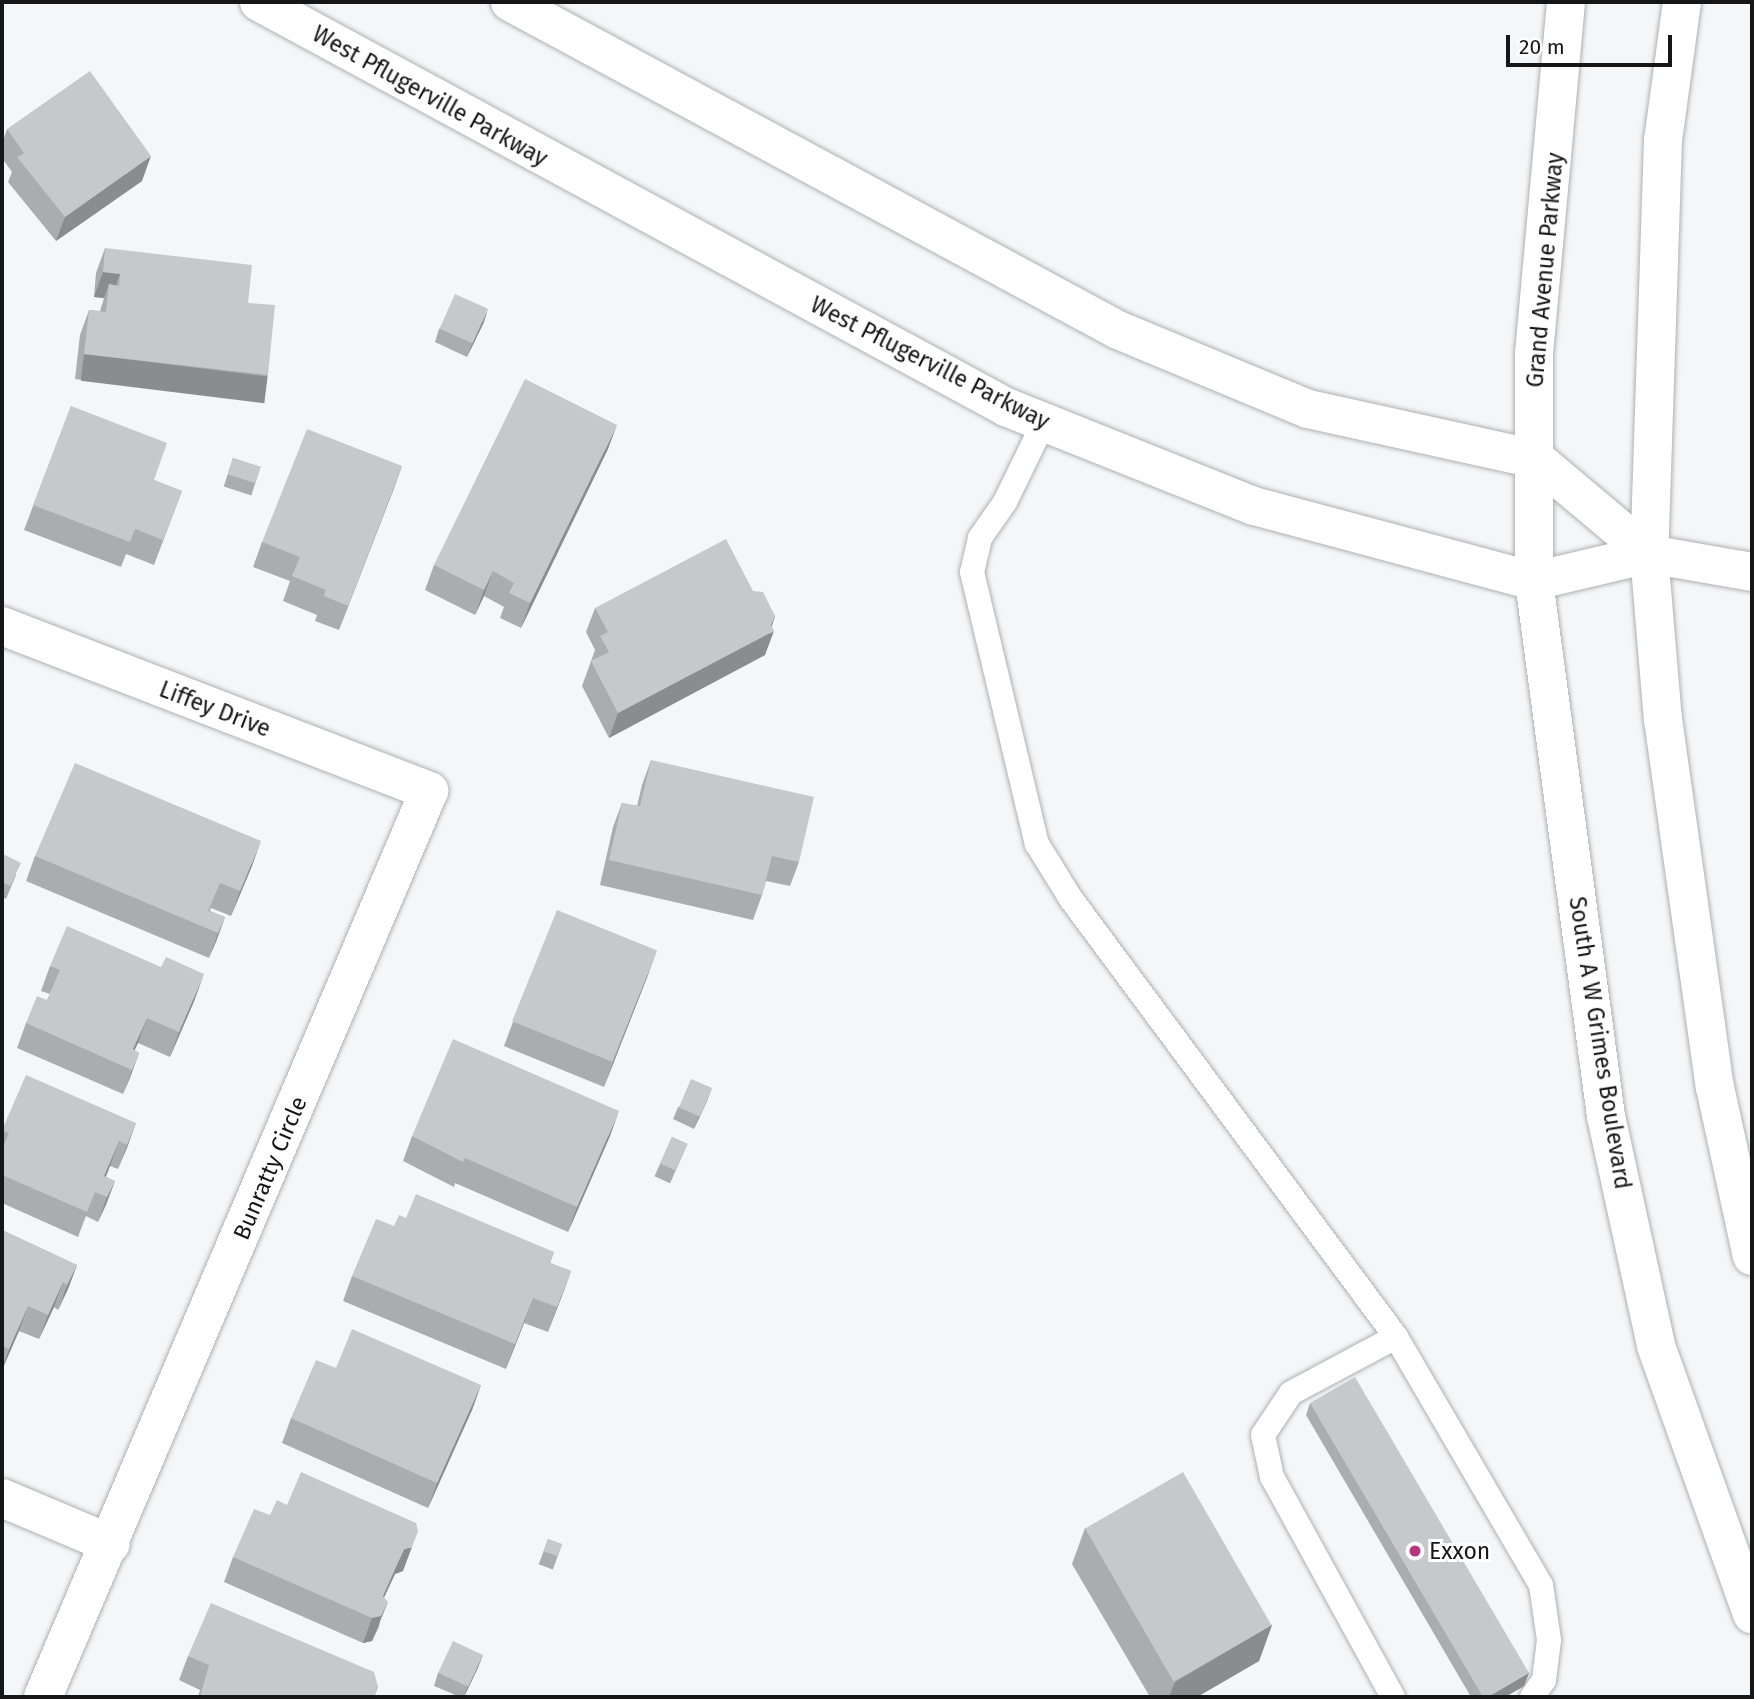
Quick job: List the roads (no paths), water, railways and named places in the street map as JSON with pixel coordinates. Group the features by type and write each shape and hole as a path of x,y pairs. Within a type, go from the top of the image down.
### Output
{"main road":[{"name":"West Pflugerville Parkway","path":"259,2 769,281 1006,407 1254,506 1534,580 1649,554 1752,572"},
{"path":"510,2 1118,330 1308,409 1536,458 1649,554"},
{"name":"Grand Avenue Parkway","path":"1534,580 1534,353 1566,2"},
{"path":"1682,2 1663,140 1649,554 1663,719 1715,1087 1752,1256"},
{"name":"South A W Grimes Boulevard","path":"1534,580 1606,1116 1656,1346 1752,1614"},
{"name":"Liffey Drive","path":"2,626 429,791"},
{"name":"Bunratty Circle","path":"43,1697 111,1544 429,791"},
{"path":"2,1498 111,1544"}],"lane":[{"path":"1044,422 1005,502 980,538 972,572 1037,844 1071,898 1396,1337 1541,1585 1549,1640 1544,1679 1532,1697"},
{"path":"1393,1697 1272,1477 1263,1435 1291,1393 1396,1337"}],"place":[{"name":"Exxon","path":"1415,1551"}]}
